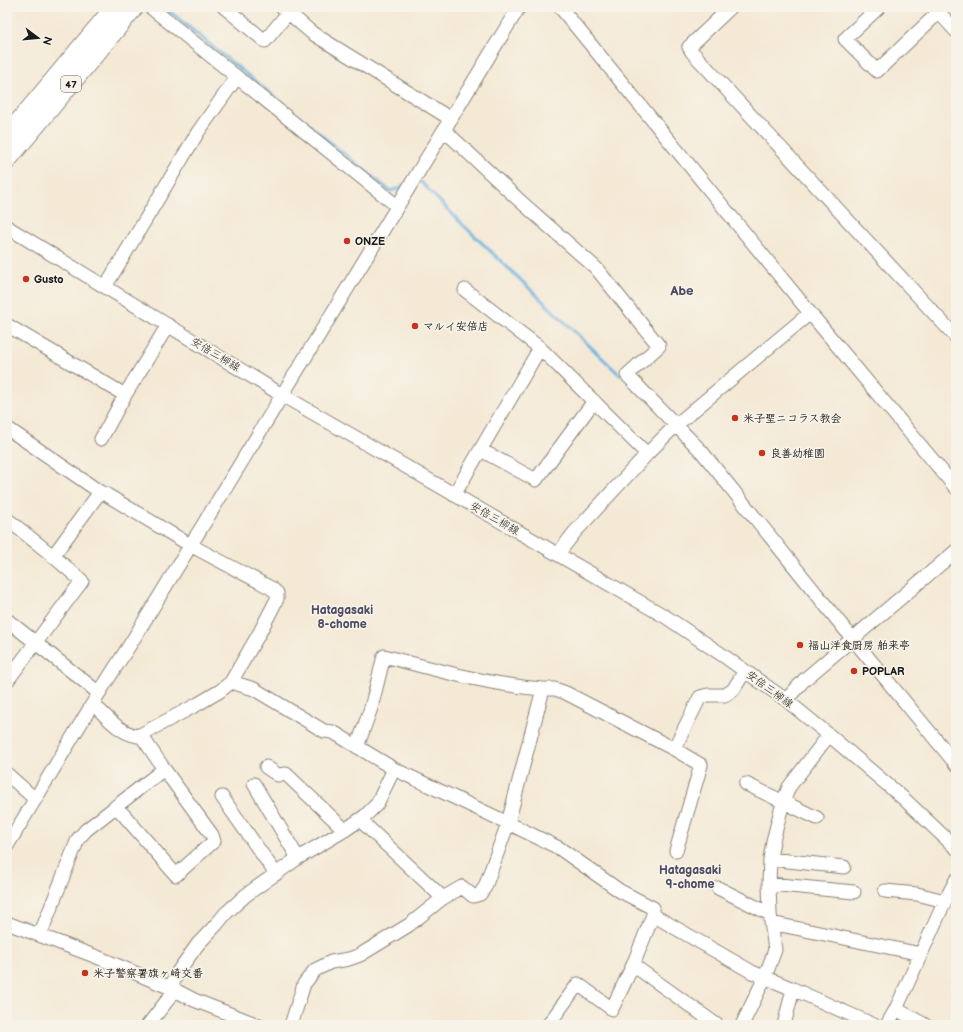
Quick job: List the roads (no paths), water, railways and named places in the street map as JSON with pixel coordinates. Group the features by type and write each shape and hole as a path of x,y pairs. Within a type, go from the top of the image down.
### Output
{"main road":[{"name":"47","path":"7,135 114,7"},
{"name":"47","path":"7,161 135,7"}],"street":[{"path":"150,7 397,206"},
{"path":"224,7 265,41 285,10 312,33 448,124 519,200 596,268 659,346 627,375 702,452 956,764"},
{"path":"7,846 519,7"},
{"path":"560,7 810,314 956,488"},
{"path":"731,7 688,47 956,337"},
{"path":"879,7 845,39 877,71 937,10 956,31"},
{"path":"105,287 198,132 236,77"},
{"name":"安倍三柳線","path":"7,227 282,395 666,617 786,700 903,798 956,848"},
{"path":"465,290 540,348 647,454"},
{"path":"558,554 574,533 676,425 810,314"},
{"path":"7,325 125,395"},
{"path":"101,439 125,395 168,325"},
{"path":"454,495 540,348"},
{"path":"481,450 536,480 594,401"},
{"path":"7,428 100,492 107,494 190,545 271,588 276,593 277,599 231,682 220,691 138,736 130,735 121,730 96,699 35,643 7,620"},
{"path":"53,556 100,492"},
{"path":"7,519 82,581 7,681"},
{"path":"786,700 804,680 956,551"},
{"path":"357,747 371,708 384,656 466,677 519,687 555,689 566,693 674,749 701,765 676,851"},
{"path":"674,749 700,697 708,695 725,695 733,690 745,671"},
{"path":"231,682 254,689 324,731 333,732 394,769 559,848 620,890 653,908 653,915 633,965 612,1009 578,984 548,1025"},
{"path":"291,1025 304,984 315,970 331,962 349,959 360,955 409,926 443,898 462,887 473,896 480,894 485,887 508,823 543,689"},
{"path":"116,806 176,875 214,841 212,835 141,735"},
{"path":"742,1025 765,977 775,950 770,918 770,859 772,841 783,802 789,787 829,735"},
{"path":"266,767 278,775 286,774 345,830"},
{"path":"40,936 78,839 86,830 164,769"},
{"path":"148,1025 170,997 171,988 176,973 198,944 226,913 246,895 298,858 360,820 377,804 394,769"},
{"path":"7,774 35,799"},
{"path":"254,784 298,858"},
{"path":"746,784 817,818"},
{"path":"222,797 276,874"},
{"path":"360,820 443,898"},
{"path":"770,859 844,867"},
{"path":"887,1025 896,1009 956,880"},
{"path":"769,884 854,892"},
{"path":"718,888 770,918 921,954"},
{"path":"885,891 917,894 945,901"},
{"path":"653,915 752,972 874,1025"},
{"path":"7,923 97,957 171,988 194,1000 258,1025"},
{"path":"633,965 717,1025"},
{"path":"784,1025 793,989"},
{"path":"896,1009 925,1025"}],"waterway":[{"path":"164,7 390,191 401,188 403,185"},
{"path":"421,182 459,221 620,375"}],"place":[{"name":"ONZE","path":"347,241"},
{"name":"Gusto","path":"26,279"},
{"name":"マルイ安倍店","path":"415,326"},
{"name":"米子聖ニコラス教会","path":"735,418"},
{"name":"良善幼稚園","path":"762,453"},
{"name":"福山洋食厨房 舶来亭","path":"800,645"},
{"name":"POPLAR","path":"854,671"},
{"name":"米子警察署旗ヶ崎交番","path":"85,973"}],"district":[{"name":"Abe","path":"682,290"},
{"name":"Hatagasaki 8-chome","path":"342,617"},
{"name":"Hatagasaki 9-chome","path":"690,877"}]}
